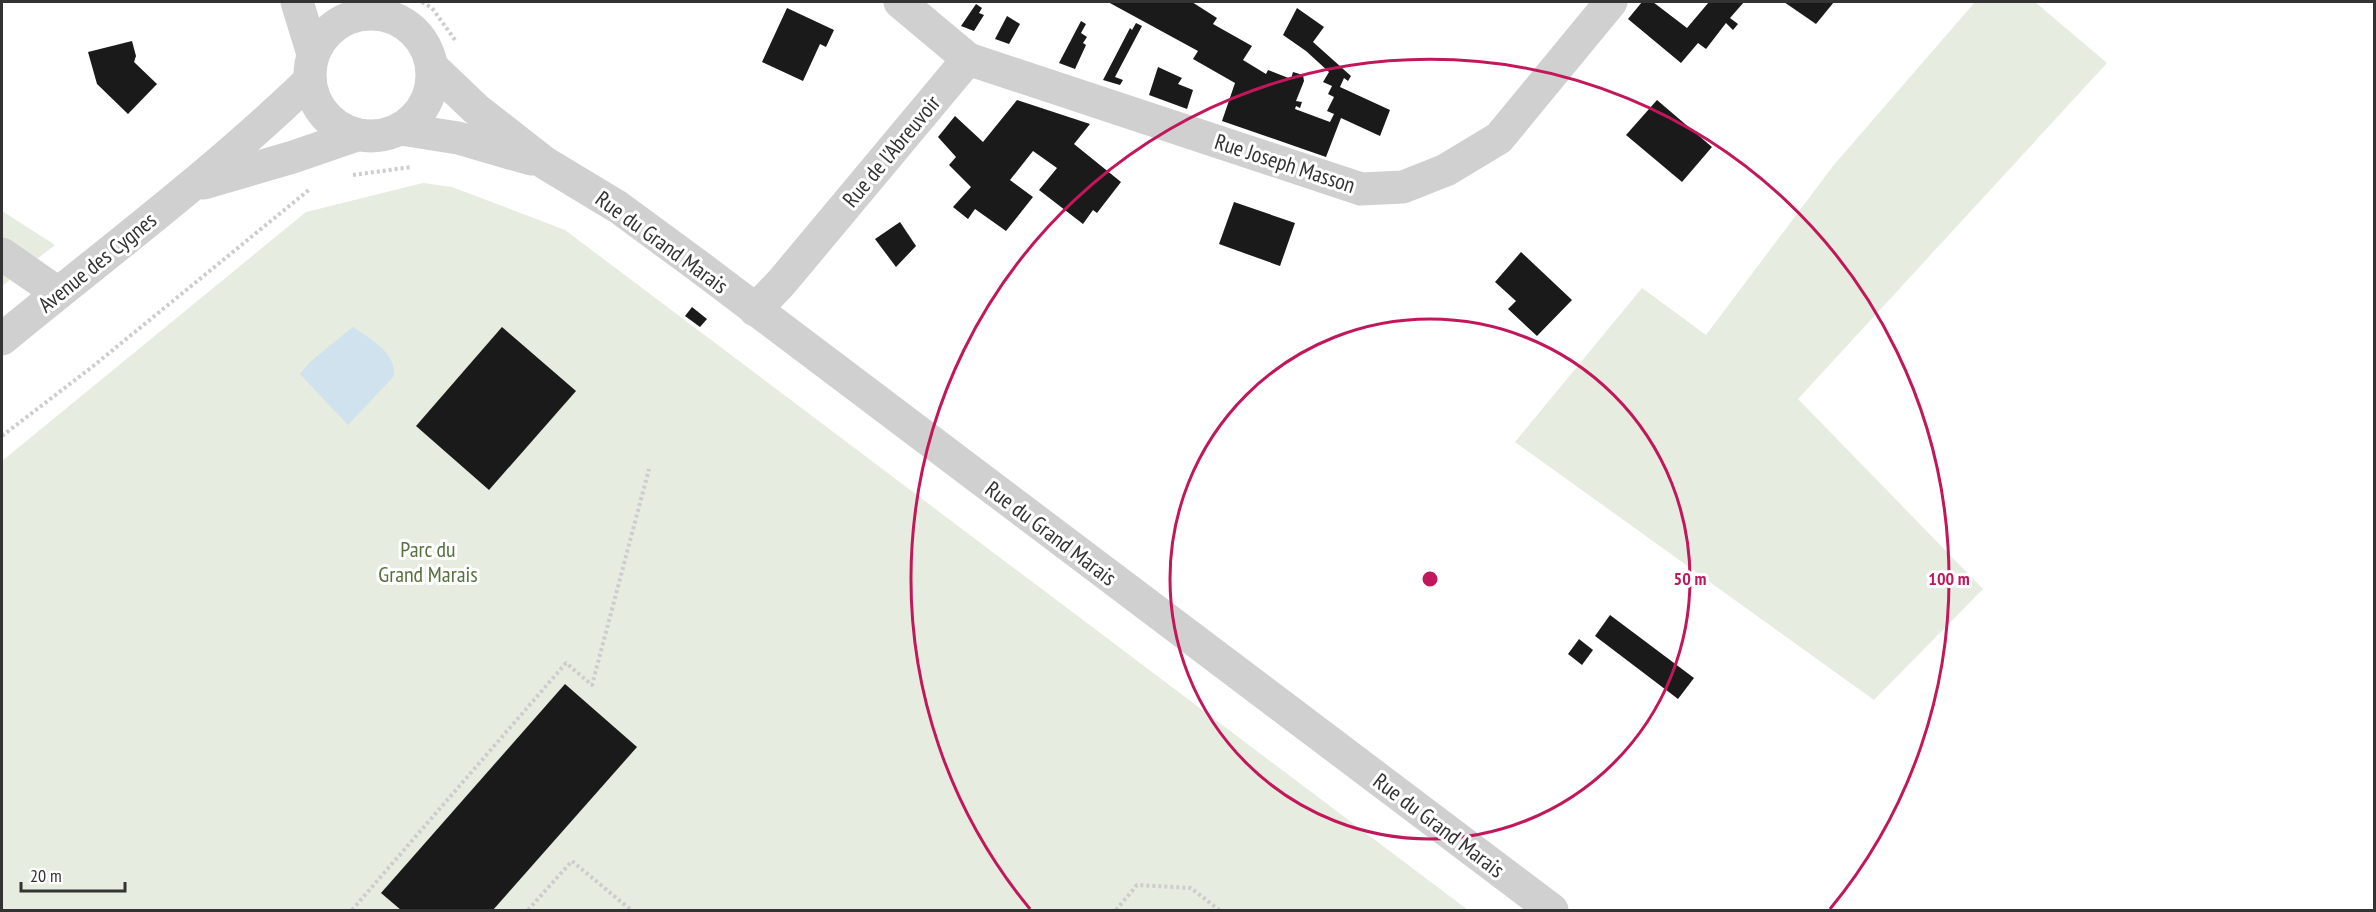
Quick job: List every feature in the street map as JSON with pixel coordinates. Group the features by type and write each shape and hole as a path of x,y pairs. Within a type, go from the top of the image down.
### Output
{"street":[{"path":"297,2 312,67 313,95 320,110 342,130 357,135 387,135 401,129 413,121 430,96 433,81 428,50 419,36 406,24 364,8 359,15 331,28 321,40 312,67"},
{"path":"900,2 968,59"},
{"name":"Rue Joseph Masson","path":"968,59 1361,189 1403,188 1446,170 1500,138 1611,2"},
{"name":"Rue de l'Abreuvoir","path":"755,310 781,283 968,59"},
{"name":"Avenue des Cygnes","path":"2,339 193,186 269,120 312,67"},
{"name":"Rue du Grand Marais","path":"432,67 476,109 545,163 618,207 1552,910"},
{"name":"Rue du Grand Marais","path":"401,129 458,138 545,163"},
{"name":"Avenue des Cygnes","path":"193,186 293,157 357,135"},
{"path":"2,254 58,293"}],"path":[{"path":"347,176 414,167"},
{"path":"2,436 92,367 316,186"},
{"path":"351,910 566,663 592,685 649,469"},
{"path":"528,910 572,861 631,910"},
{"path":"1116,910 1137,885 1191,888 1219,910"}],"green space":[{"path":"1975,2 2035,2 2107,63 1798,399 1983,589 1874,700 1515,442 1642,288 1706,335 1833,166"},
{"name":"Parc du Grand Marais","path":"423,183 452,187 565,230 1468,910 2,910 2,461 306,212"},
{"path":"2,211 55,245 2,286"}],"water":[{"path":"353,327 381,347 391,360 394,376 348,425 300,374 311,361"}],"building":[{"path":"1108,2 1192,2 1217,18 1213,24 1252,46 1243,60 1266,74 1268,70 1291,79 1293,72 1303,75 1304,81 1296,101 1302,102 1300,108 1296,106 1295,109 1330,122 1334,114 1327,111 1334,97 1328,94 1332,86 1323,82 1329,72 1306,51 1283,35 1297,8 1324,27 1313,42 1351,76 1348,81 1344,78 1340,87 1390,110 1380,136 1341,118 1326,157 1222,121 1235,83 1193,59 1198,51"},
{"path":"1642,2 1653,2 1687,28 1709,2 1744,2 1730,18 1738,24 1733,30 1726,23 1706,49 1698,43 1681,63 1628,19"},
{"path":"1784,2 1834,2 1816,24"},
{"path":"976,4 982,8 979,13 984,15 974,31 961,26"},
{"path":"787,8 834,30 826,47 820,44 803,81 762,62"},
{"path":"1007,16 1020,24 1009,44 995,39"},
{"path":"1081,21 1086,24 1081,33 1087,37 1083,43 1086,45 1075,69 1059,63"},
{"path":"1136,23 1142,26 1115,77 1123,80 1120,85 1103,80 1130,28 1132,30"},
{"path":"132,41 136,56 134,62 157,84 128,114 97,84 88,52"},
{"path":"1158,67 1182,78 1178,84 1193,90 1187,109 1149,95"},
{"path":"1017,100 1090,124 1074,144 1121,182 1097,213 1093,210 1083,224 1039,190 1057,168 1033,151 1010,180 1033,197 1006,231 975,209 968,219 953,207 971,187 949,165 956,157 938,137 955,116 983,142"},
{"path":"1657,100 1712,147 1682,182 1626,135"},
{"path":"1234,202 1295,223 1280,266 1219,244"},
{"path":"900,222 916,246 896,267 875,239"},
{"path":"1521,252 1572,300 1537,336 1508,309 1516,301 1495,282"},
{"path":"692,307 707,319 700,327 685,316"},
{"path":"502,327 576,391 489,490 416,426"},
{"path":"1610,615 1694,678 1678,699 1595,636"},
{"path":"1579,639 1593,650 1582,665 1568,654"},
{"path":"565,684 637,747 493,910 401,910 381,893"}]}
